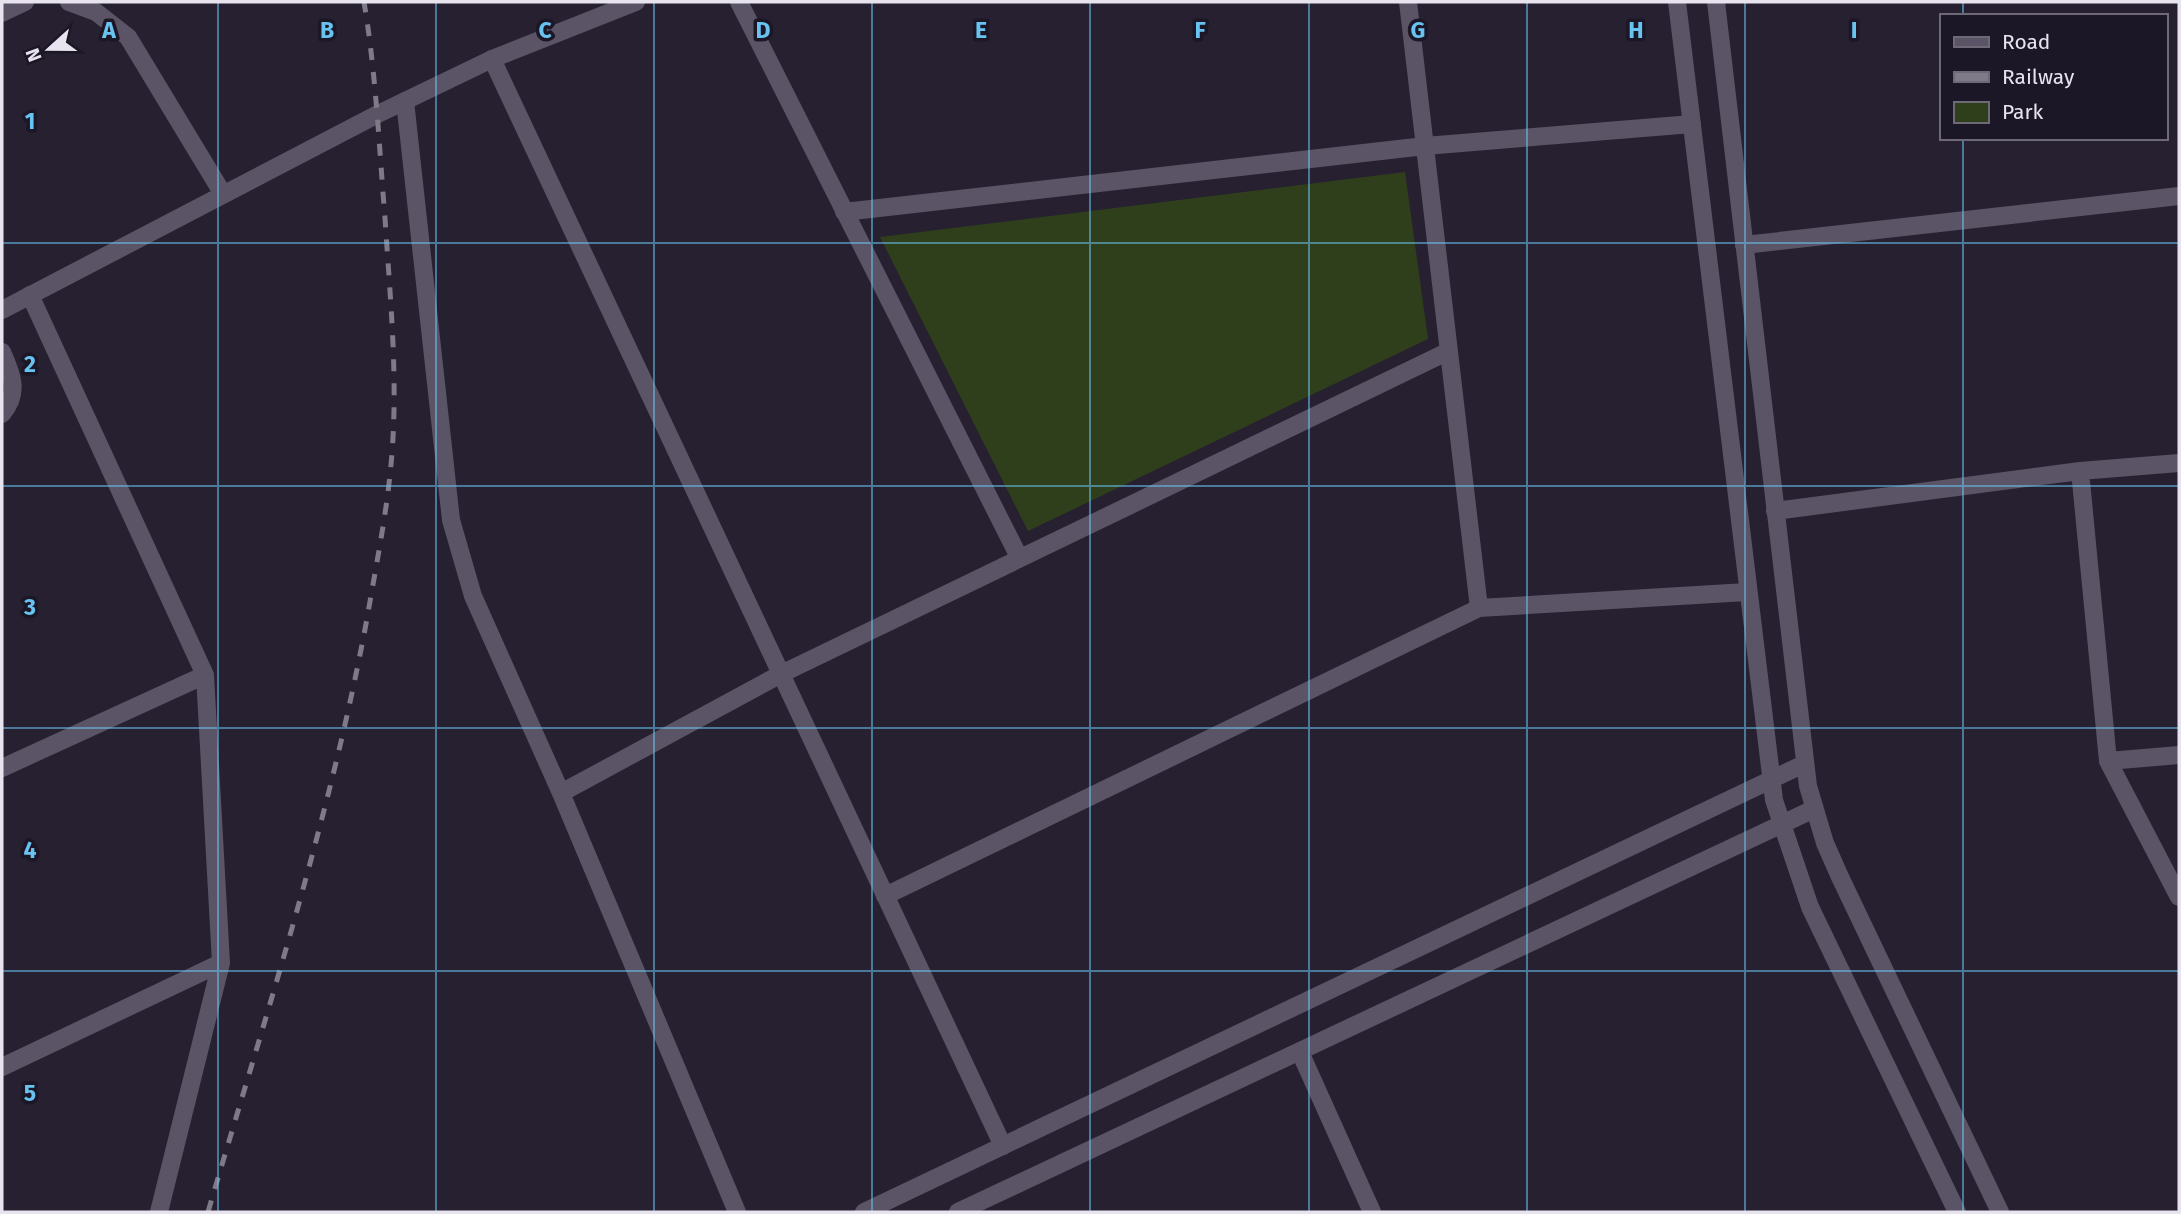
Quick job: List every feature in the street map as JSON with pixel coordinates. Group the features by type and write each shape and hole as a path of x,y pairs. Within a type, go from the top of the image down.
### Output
{"street":[{"path":"2,13 25,2"},
{"path":"69,2 96,12 128,37 223,194"},
{"path":"2,310 405,101 492,59 636,2"},
{"path":"739,2 1019,557"},
{"path":"1408,2 1479,608"},
{"path":"1677,2 1769,779 1780,822 1810,907 1957,1212"},
{"path":"1716,2 1804,764 1814,809 1840,877 2000,1212"},
{"path":"492,59 1003,1146"},
{"path":"405,101 451,520 457,546 473,596 561,793 737,1212"},
{"path":"844,212 1425,146 1692,124"},
{"path":"1744,245 2179,196"},
{"path":"30,295 205,675 221,962 159,1212"},
{"path":"561,793 781,674 1449,351"},
{"path":"2,352 13,377 13,389 2,414"},
{"path":"1775,511 2080,471 2179,463"},
{"path":"2080,471 2108,761 2179,897"},
{"path":"885,896 1479,608 1747,592"},
{"path":"2,768 205,675"},
{"path":"2108,761 2179,755"},
{"path":"864,1212 1804,764"},
{"path":"958,1212 1780,822 1814,809"},
{"path":"2,1067 221,962"},
{"path":"1300,1052 1372,1212"}],"green space":[{"path":"1405,172 1428,339 1028,531 880,237"}],"railway":[{"path":"208,1212 296,914 336,764 368,613 388,493 394,424 393,336 377,110 364,2"}]}
